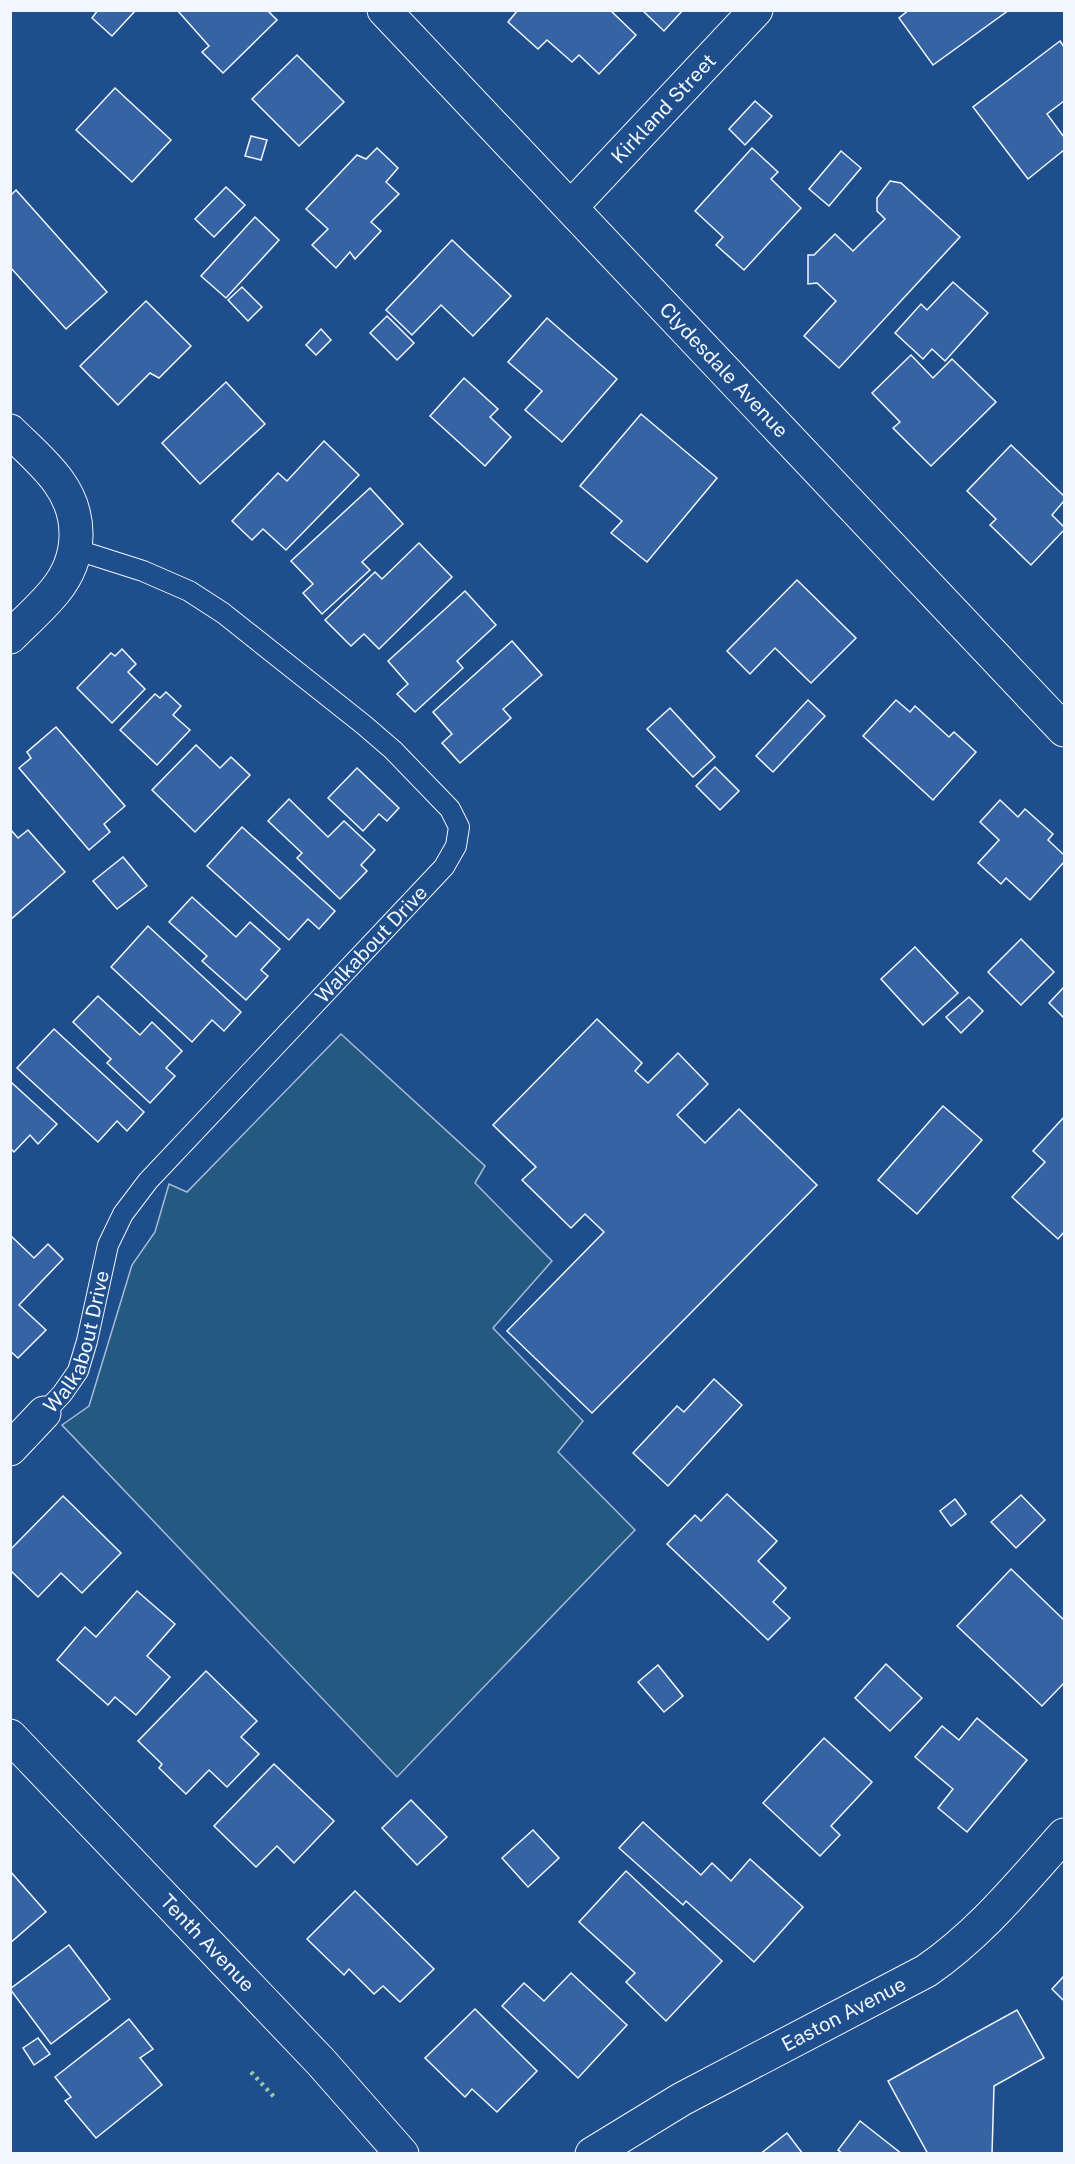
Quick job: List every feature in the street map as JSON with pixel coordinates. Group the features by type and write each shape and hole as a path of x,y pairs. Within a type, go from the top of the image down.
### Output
{"street":[{"name":"Clydesdale Avenue","path":"384,10 1065,730"},
{"name":"Kirkland Street","path":"571,207 756,10"},
{"path":"10,431 57,479 69,497 75,512 76,532 68,572 56,591 10,637"},
{"name":"Walkabout Drive","path":"10,1449 44,1413"},
{"name":"Tenth Avenue","path":"10,1736 321,2062 402,2154"},
{"name":"Easton Avenue","path":"592,2154 682,2099 926,1971 954,1951 987,1922 1065,1834"}],"lane":[{"name":"Walkabout Drive","path":"44,1413 62,1394 78,1371 87,1341 108,1245 123,1214 148,1181 444,867 456,846 459,827 450,809 393,750 223,613 189,591 143,571 74,549"}],"shaded area":[{"path":"341,1034 485,1166 475,1183 552,1261 493,1328 583,1421 558,1452 635,1530 397,1777 62,1425 89,1406 132,1265 155,1232 169,1184 187,1192"}],"building":[{"path":"98,10 136,10 112,36 92,18"},
{"path":"177,10 267,10 277,20 223,73 202,52 209,46"},
{"path":"518,10 610,10 636,35 599,74 579,55 572,62 547,40 538,49 508,22"},
{"path":"642,10 683,10 664,31"},
{"path":"909,10 1009,10 933,65 899,18"},
{"path":"1060,41 1064,47 1064,101 1047,114 1064,137 1064,150 1028,179 973,107"},
{"path":"297,55 344,102 299,146 252,99"},
{"path":"115,88 171,140 132,182 76,130"},
{"path":"755,101 772,116 745,145 729,129"},
{"path":"251,136 267,140 261,160 245,156"},
{"path":"377,148 398,168 386,182 399,194 371,222 381,231 355,259 350,252 336,268 312,245 328,229 306,209 357,155 366,159"},
{"path":"752,148 778,172 771,179 801,208 744,270 716,245 723,237 695,211"},
{"path":"841,151 861,168 829,206 809,189"},
{"path":"890,181 901,183 960,237 839,368 804,336 836,301 817,283 808,284 808,255 814,255 835,234 853,251 885,219 877,211 877,198"},
{"path":"226,187 245,205 214,237 195,219"},
{"path":"16,190 107,292 66,329 10,267 10,196"},
{"path":"255,217 279,240 226,298 201,276"},
{"path":"452,240 511,296 473,336 441,305 412,335 386,310"},
{"path":"953,282 988,313 945,361 932,349 923,359 895,333 921,304 927,310"},
{"path":"242,287 262,307 248,321 228,300"},
{"path":"146,301 191,346 159,378 150,373 118,405 80,366"},
{"path":"387,316 414,343 397,360 370,333"},
{"path":"547,318 617,379 562,442 525,410 542,391 508,362"},
{"path":"321,329 331,340 316,355 306,345"},
{"path":"911,355 933,378 952,359 996,402 931,466 893,428 900,422 872,393"},
{"path":"464,378 498,409 490,417 511,437 485,466 430,416"},
{"path":"226,382 265,424 200,484 162,443"},
{"path":"641,414 717,478 647,562 611,533 622,521 580,486"},
{"path":"324,441 359,475 286,550 263,529 252,540 232,521 278,473 287,481"},
{"path":"1011,445 1064,496 1064,501 1052,515 1064,527 1064,530 1031,565 990,525 996,519 967,491"},
{"path":"370,488 403,524 362,562 370,570 322,614 303,593 313,584 291,561"},
{"path":"419,543 452,577 379,649 364,634 351,646 325,620 375,572 382,579"},
{"path":"797,580 856,638 811,683 775,648 750,674 727,651"},
{"path":"465,591 496,625 457,661 463,668 415,712 397,694 408,684 388,661"},
{"path":"512,641 542,675 503,709 511,718 460,763 442,743 452,734 433,712"},
{"path":"122,649 136,664 128,672 145,689 112,723 77,688 111,653 115,656"},
{"path":"166,692 181,706 173,715 190,730 157,765 120,730 155,694 160,698"},
{"path":"808,700 825,716 773,772 756,756"},
{"path":"896,700 910,712 915,706 949,737 954,732 976,752 933,800 863,736"},
{"path":"670,708 715,757 693,777 647,729"},
{"path":"56,727 125,806 104,824 110,832 89,850 19,768 31,758 27,752"},
{"path":"196,745 220,768 231,757 250,775 195,832 152,790"},
{"path":"715,767 739,791 720,810 696,786"},
{"path":"357,768 399,808 387,821 379,814 363,831 328,798"},
{"path":"289,799 328,837 344,821 375,850 361,865 367,871 340,899 297,858 302,853 268,821"},
{"path":"1000,800 1018,817 1025,809 1053,834 1048,840 1064,855 1064,862 1030,900 1006,878 1001,884 978,863 999,840 980,822"},
{"path":"242,827 335,911 319,929 308,919 289,940 207,866"},
{"path":"10,829 18,838 28,830 65,872 10,920"},
{"path":"123,857 147,886 117,909 93,881"},
{"path":"192,897 236,937 250,922 280,949 261,970 268,976 246,1000 202,961 207,956 169,922"},
{"path":"148,926 241,1012 224,1031 212,1020 192,1042 111,967"},
{"path":"1021,939 1054,972 1021,1005 988,972"},
{"path":"915,947 958,993 923,1025 881,979"},
{"path":"1064,987 1064,1018 1049,1003"},
{"path":"98,996 140,1035 152,1022 182,1051 166,1068 175,1076 150,1103 107,1063 111,1059 73,1022"},
{"path":"969,997 983,1011 961,1033 946,1017"},
{"path":"597,1019 642,1063 635,1071 648,1083 678,1053 708,1084 677,1115 705,1143 739,1109 817,1185 592,1413 507,1331 604,1232 585,1214 571,1228 522,1180 536,1167 493,1125"},
{"path":"54,1029 144,1112 127,1131 117,1121 98,1142 17,1068"},
{"path":"12,1083 57,1124 38,1144 30,1135 14,1152 10,1148 10,1085"},
{"path":"943,1106 982,1140 917,1214 878,1180"},
{"path":"1064,1117 1064,1232 1058,1239 1012,1197 1045,1162 1033,1151"},
{"path":"10,1235 34,1258 48,1244 63,1259 19,1305 46,1330 18,1358 10,1351"},
{"path":"714,1379 742,1405 668,1486 633,1453 677,1406 684,1412"},
{"path":"727,1494 777,1541 758,1561 786,1588 773,1602 790,1618 768,1640 667,1544 695,1515 701,1521"},
{"path":"1021,1495 1045,1520 1016,1548 991,1522"},
{"path":"63,1496 121,1553 82,1593 61,1573 38,1597 10,1570 10,1550"},
{"path":"955,1499 966,1514 951,1526 940,1511"},
{"path":"1011,1569 1064,1620 1064,1683 1042,1706 957,1626"},
{"path":"137,1591 175,1624 147,1656 170,1677 136,1715 115,1697 108,1705 57,1660 85,1627 96,1637"},
{"path":"886,1664 922,1698 890,1731 855,1698"},
{"path":"658,1665 683,1696 664,1712 638,1682"},
{"path":"206,1671 257,1721 241,1737 259,1754 227,1787 209,1770 186,1794 159,1768 162,1764 138,1741"},
{"path":"977,1718 1027,1760 967,1832 938,1808 953,1789 915,1757 942,1726 959,1740"},
{"path":"824,1738 872,1782 831,1826 840,1835 820,1856 763,1803"},
{"path":"274,1764 334,1821 294,1863 277,1846 256,1867 214,1826"},
{"path":"411,1800 447,1837 417,1865 382,1828"},
{"path":"643,1822 701,1875 712,1863 731,1881 750,1859 803,1907 754,1962 686,1901 683,1905 619,1848"},
{"path":"533,1830 559,1858 528,1887 502,1858"},
{"path":"10,1871 46,1912 10,1943"},
{"path":"626,1871 722,1961 666,2021 626,1982 635,1973 579,1922"},
{"path":"355,1891 434,1969 400,2002 383,1986 374,1994 349,1969 344,1975 307,1939"},
{"path":"69,1945 110,1999 51,2044 10,1989"},
{"path":"571,1973 627,2025 578,2078 502,2006 524,1983 544,2001"},
{"path":"1064,1976 1064,2001 1052,1989"},
{"path":"475,2009 537,2071 497,2112 472,2089 465,2097 425,2058"},
{"path":"1017,2010 1044,2058 994,2086 992,2154 928,2154 888,2081"},
{"path":"129,2019 153,2049 140,2058 162,2085 96,2138 65,2101 71,2097 55,2077"},
{"path":"38,2038 50,2054 34,2065 23,2048"},
{"path":"860,2121 902,2154 843,2154 838,2150"},
{"path":"787,2133 803,2154 760,2154"}],"hedge":[{"path":"251,2072 276,2099"}]}
